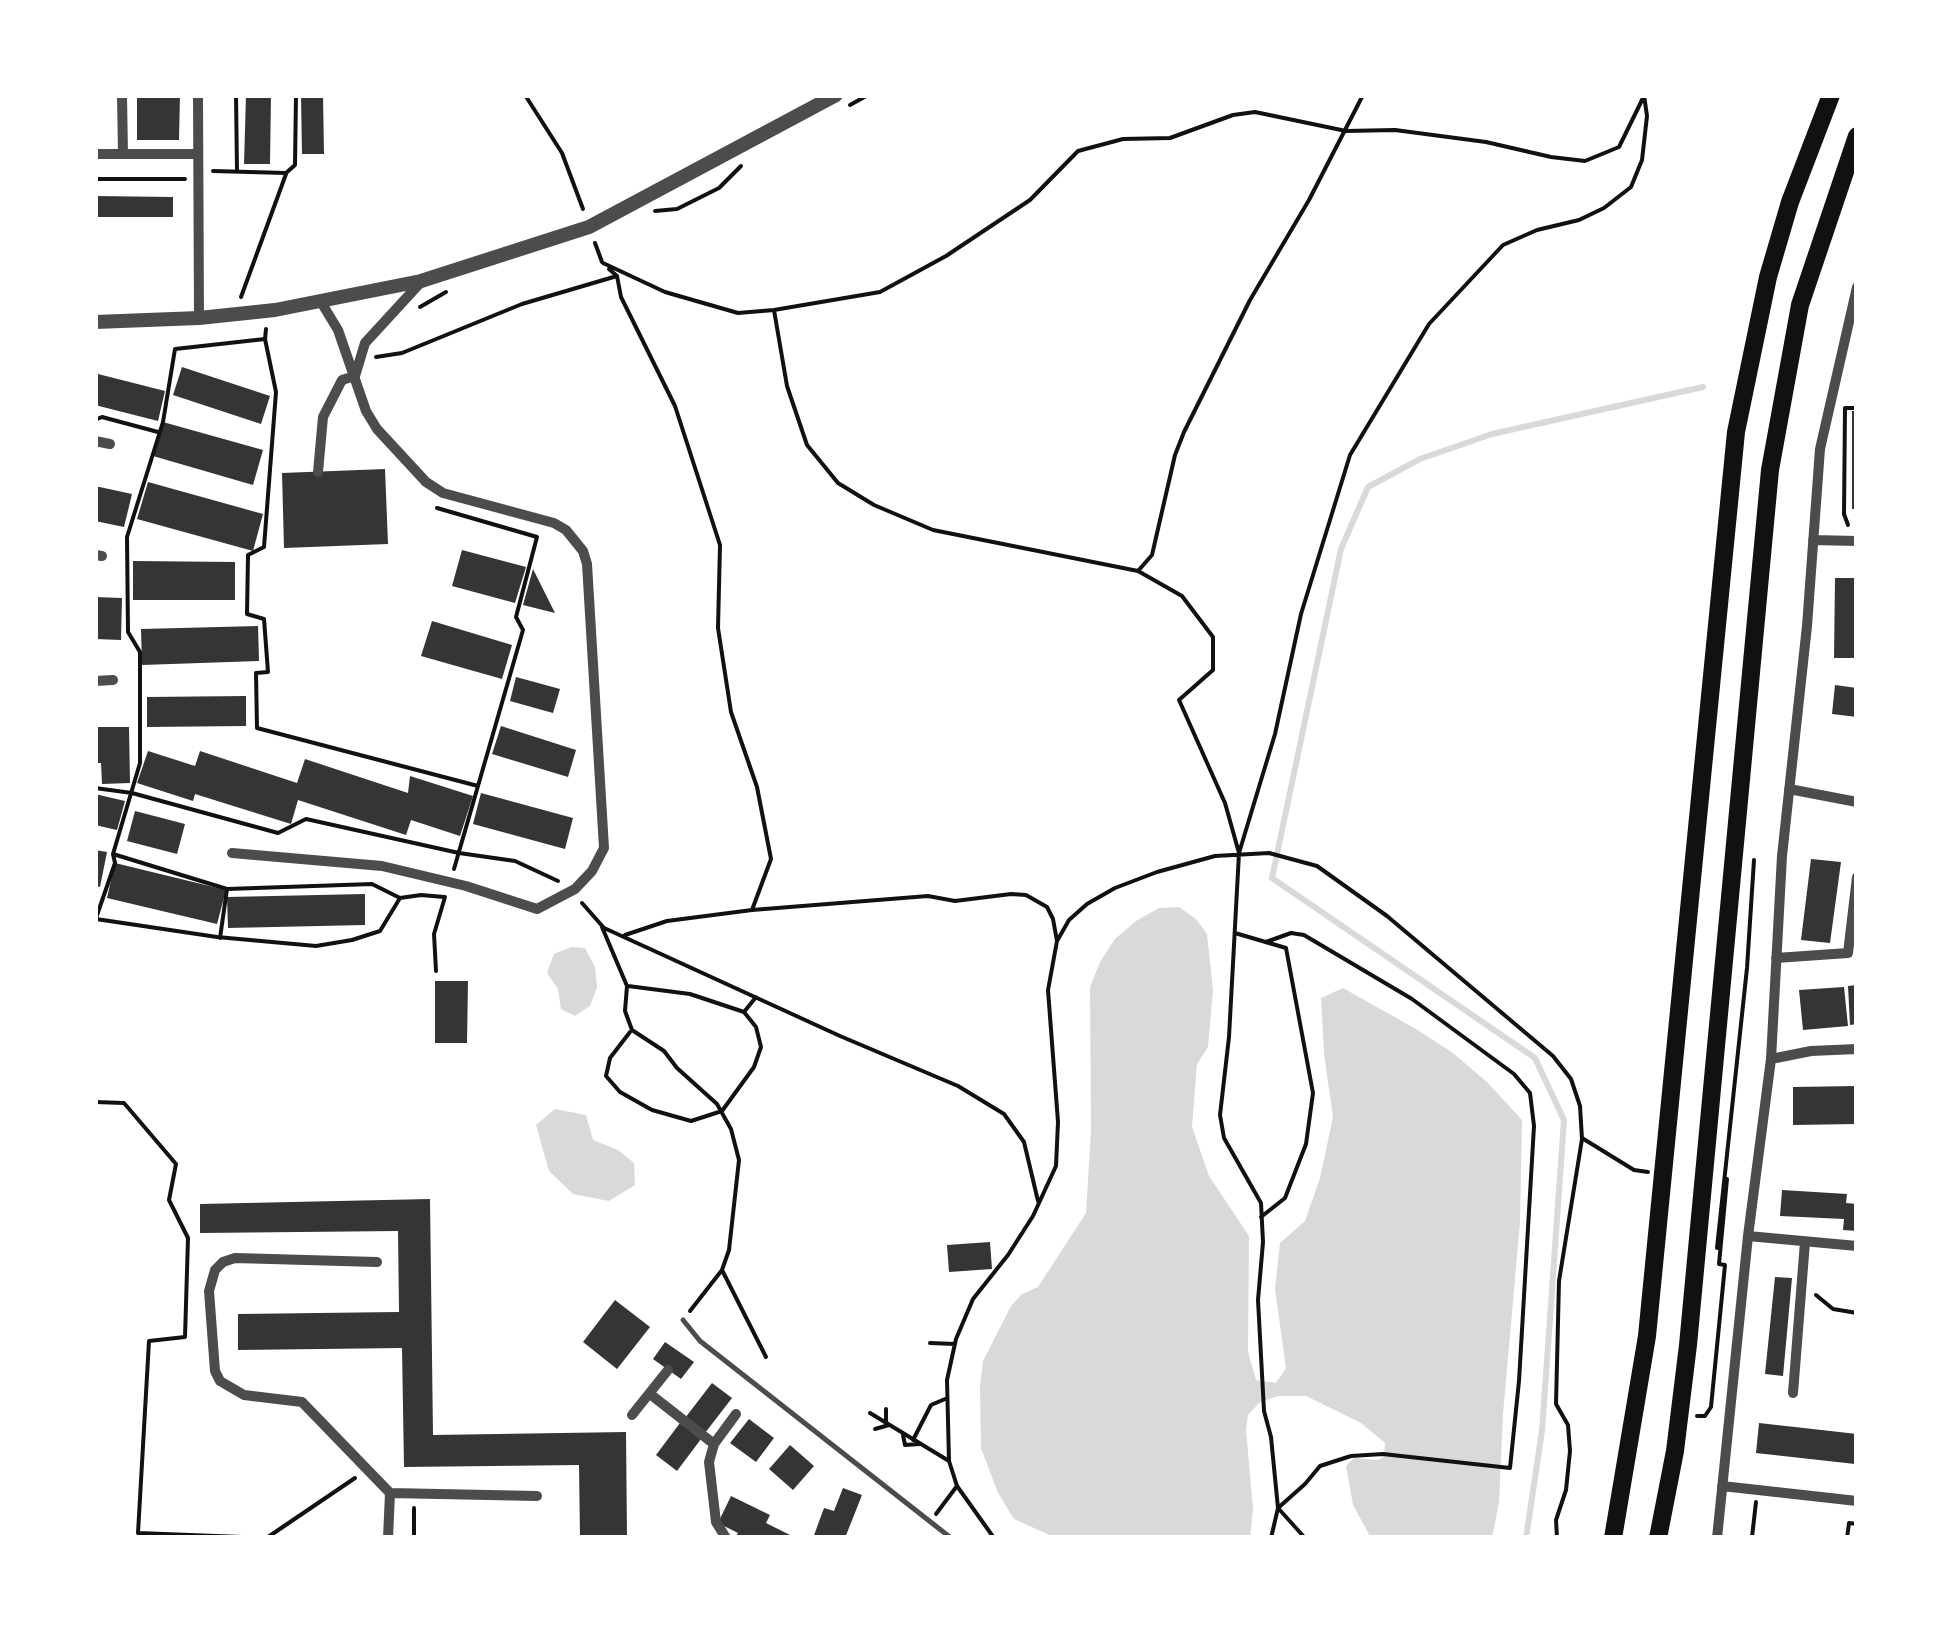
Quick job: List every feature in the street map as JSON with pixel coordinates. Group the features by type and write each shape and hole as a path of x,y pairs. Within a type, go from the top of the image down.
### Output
{"main road":[{"path":"1613,1538 1646,1336 1736,432 1768,277 1790,202 1831,95"},
{"path":"1658,1538 1675,1450 1688,1345 1770,470 1800,305 1857,136"}],"street":[{"path":"198,95 199,318"},
{"path":"95,322 199,318 321,302 422,281 589,228 836,95"},
{"path":"122,96 122,154"},
{"path":"95,154 196,154"},
{"path":"355,376 365,344 422,281"},
{"path":"1718,1538 1748,1236 1771,1059 1789,789 1807,626 1820,449 1857,287"},
{"path":"232,854 382,866 537,909 574,889 592,871 604,848 583,552 566,530 554,524 443,493 426,482 376,429 338,330 321,302"},
{"path":"318,472 323,417 342,380 355,376"},
{"path":"95,441 110,444"},
{"path":"1813,540 1857,541"},
{"path":"95,681 114,680"},
{"path":"1789,789 1857,802"},
{"path":"1776,958 1852,954 1857,877"},
{"path":"1771,1059 1811,1051 1857,1049"},
{"path":"1748,1236 1857,1246"},
{"path":"1792,1393 1806,1242"},
{"path":"377,1262 235,1258 223,1262 215,1270 209,1290 215,1371 220,1381 244,1396 302,1402 390,1493 537,1496"},
{"path":"632,1415 668,1370"},
{"path":"650,1394 714,1444"},
{"path":"726,1538 716,1522 709,1462 714,1444 736,1414"},
{"path":"1722,1486 1857,1501"},
{"path":"388,1538 390,1493"}],"lane":[{"path":"683,1320 700,1341 951,1538"}],"path":[{"path":"236,95 236,170"},
{"path":"256,301 239,301 286,172 295,165 296,95"},
{"path":"526,95 562,152 583,209"},
{"path":"1138,571 1152,555 1184,432 1250,300 1363,95"},
{"path":"602,263 665,292 738,313 774,310 880,292 946,256 1030,200 1078,151 1123,139 1170,138 1233,115 1255,112 1346,132 1394,130 1585,160 1619,147 1644,95"},
{"path":"1271,1538 1278,1508 1264,1411 1258,1300 1260,1203 1224,1138 1220,1115 1229,1037 1239,854 1276,734 1301,614 1350,456 1429,324 1503,245 1537,230 1579,220 1604,208 1631,186 1642,160 1647,116 1644,95"},
{"path":"204,168 286,172"},
{"path":"95,179 185,179"},
{"path":"595,242 602,263 617,276 621,297 675,406 720,545 718,628 731,712 757,787 771,859 752,910"},
{"path":"368,360 402,353 522,304 617,276"},
{"path":"774,310 787,386 807,446 838,483 874,505 933,530 1138,571 1182,596 1213,637 1213,670 1179,700 1225,803 1239,854"},
{"path":"266,325 265,339 276,392 264,547 248,555 248,614 264,618 268,672 256,673 257,728 478,786"},
{"path":"265,339 175,350 160,432 127,538 128,632 140,652 140,763 113,854 115,864 95,920 220,938 316,946 380,931 400,898"},
{"path":"1857,408 1845,408 1844,514 1848,525 1857,530"},
{"path":"95,420 102,417 160,432"},
{"path":"436,971 434,934 523,630 516,617 536,537"},
{"path":"95,788 132,793 278,832 306,819 459,853 515,860 574,889"},
{"path":"1714,1278 1747,968 1754,844"},
{"path":"113,854 227,889 372,884 400,898 445,897"},
{"path":"1057,941 1069,920 1115,888 1182,864 1239,854 1288,856 1317,866 1371,905 1553,1056 1571,1080 1580,1106 1582,1138 1559,1281 1556,1404 1568,1425 1570,1451 1566,1490 1556,1520 1557,1538"},
{"path":"220,938 227,889"},
{"path":"622,936 668,921 752,910 928,896 956,901 1026,895 1047,908 1054,920 1057,941 1048,990 1058,1122 1056,1166 1033,1216 973,1299 955,1344 946,1398 949,1461 957,1486 994,1538"},
{"path":"582,904 604,928 626,986 625,1010 632,1030 664,1051 722,1111 739,1160 729,1250 722,1270 683,1320"},
{"path":"604,928 958,1086 1004,1114 1024,1142 1038,1201"},
{"path":"1234,932 1286,948 1314,1092 1306,1144 1285,1198 1261,1217"},
{"path":"1266,942 1291,933 1304,934 1412,999 1514,1074 1530,1094 1534,1126 1510,1468 1382,1454 1352,1456 1320,1466 1278,1508"},
{"path":"626,986 690,994 744,1012 756,1027 761,1047 754,1067 722,1111 691,1120 652,1110 620,1092 606,1076 610,1058 632,1030"},
{"path":"744,1012 756,997"},
{"path":"95,1102 124,1102 176,1164 169,1200 188,1238 185,1337 150,1341 138,1534 268,1538 368,1470"},
{"path":"1582,1138 1634,1170"},
{"path":"722,1270 766,1357"},
{"path":"1813,1288 1817,1297 1833,1309 1857,1313"},
{"path":"930,1343 955,1344"},
{"path":"1694,1431 1696,1416 1705,1416 1711,1408 1716,1367"},
{"path":"913,1440 931,1406 946,1398"},
{"path":"886,1409 888,1423"},
{"path":"870,1413 949,1461"},
{"path":"875,1429 888,1423"},
{"path":"902,1431 906,1445 923,1448"},
{"path":"937,1527 934,1517 957,1486"},
{"path":"414,1494 414,1538"},
{"path":"1750,1502 1756,1502 1754,1538"},
{"path":"1278,1508 1305,1538"},
{"path":"1848,1538 1849,1523 1857,1524"}],"shaded area":[{"path":"1179,907 1196,919 1207,934 1213,990 1208,1047 1197,1064 1192,1127 1209,1176 1249,1236 1248,1352 1256,1380 1276,1383 1286,1368 1275,1289 1280,1243 1305,1221 1320,1178 1333,1117 1321,998 1343,988 1416,1029 1488,1083 1522,1120 1520,1222 1499,1502 1492,1538 1371,1538 1353,1505 1346,1466 1354,1458 1384,1457 1385,1443 1361,1423 1306,1396 1278,1396 1260,1402 1248,1415 1253,1509 1250,1538 1056,1538 1014,1519 998,1493 981,1448 983,1361 1011,1306 1022,1294 1038,1287 1086,1213 1091,1130 1090,987 1115,939 1159,908"},
{"path":"571,947 585,948 595,967 597,987 590,1006 575,1016 561,1009 558,989 547,973 554,954"},
{"path":"555,1109 586,1115 593,1140 618,1150 634,1163 635,1185 609,1201 573,1194 549,1171 536,1125"}],"building":[{"path":"137,95 180,95 179,140 137,140"},
{"path":"246,95 271,95 270,164 244,164"},
{"path":"301,95 323,95 324,154 302,154"},
{"path":"96,196 173,197 173,217 95,217"},
{"path":"182,367 270,396 261,424 173,395"},
{"path":"98,374 165,391 158,421 95,405"},
{"path":"1852,411 1857,411 1857,509 1852,509"},
{"path":"163,422 263,450 253,485 153,456"},
{"path":"385,469 388,544 284,548 282,473"},
{"path":"148,482 263,514 253,551 137,519"},
{"path":"95,486 132,494 124,527 95,521"},
{"path":"462,550 526,567 515,603 452,586"},
{"path":"133,561 235,562 235,600 133,600"},
{"path":"533,569 555,613 523,605"},
{"path":"1835,578 1857,578 1857,658 1834,658"},
{"path":"95,597 122,598 121,640 95,639"},
{"path":"432,621 512,645 502,679 421,656"},
{"path":"258,626 259,661 142,665 141,629"},
{"path":"516,677 560,689 553,713 510,701"},
{"path":"1835,685 1857,688 1857,717 1832,714"},
{"path":"246,696 246,726 147,727 147,697"},
{"path":"501,726 576,750 568,777 492,754"},
{"path":"95,727 129,727 130,783 102,784 101,763 95,763"},
{"path":"148,751 195,766 200,751 297,783 305,759 408,793 410,776 473,796 460,836 411,820 406,835 298,800 291,824 195,794 193,801 137,783"},
{"path":"481,793 573,818 565,849 473,824"},
{"path":"95,794 125,801 117,830 95,825"},
{"path":"135,811 185,824 177,854 127,841"},
{"path":"95,850 107,852 100,887 95,886"},
{"path":"1811,859 1841,862 1830,943 1801,940"},
{"path":"115,863 226,890 217,924 107,898"},
{"path":"365,894 365,925 228,928 227,897"},
{"path":"435,981 468,981 467,1043 435,1043"},
{"path":"1857,985 1857,1024 1850,1025 1848,986"},
{"path":"1844,987 1848,1026 1803,1030 1799,990"},
{"path":"1857,1086 1857,1124 1793,1125 1793,1087"},
{"path":"1782,1190 1847,1194 1846,1203 1857,1204 1857,1231 1843,1230 1844,1219 1780,1216"},
{"path":"430,1199 433,1435 626,1432 627,1538 580,1538 579,1465 404,1467 402,1348 238,1350 238,1314 399,1312 398,1231 200,1233 200,1204"},
{"path":"990,1242 992,1269 949,1272 947,1245"},
{"path":"1775,1277 1792,1278 1783,1376 1765,1374"},
{"path":"615,1300 650,1327 617,1369 583,1342"},
{"path":"665,1342 694,1362 681,1379 653,1359"},
{"path":"712,1383 732,1398 705,1433 685,1418"},
{"path":"749,1419 774,1438 756,1462 730,1443"},
{"path":"680,1423 701,1439 677,1471 656,1455"},
{"path":"1759,1423 1857,1434 1855,1464 1756,1453"},
{"path":"790,1445 814,1466 793,1490 769,1469"},
{"path":"843,1488 862,1495 845,1538 813,1538 824,1508 834,1511"},
{"path":"731,1496 770,1515 766,1523 790,1535 788,1538 735,1538 738,1533 718,1523"}],"waterway":[{"path":"1526,1538 1542,1431 1564,1120 1535,1058 1272,878 1341,549 1368,487 1420,459 1492,434 1703,387"}]}
